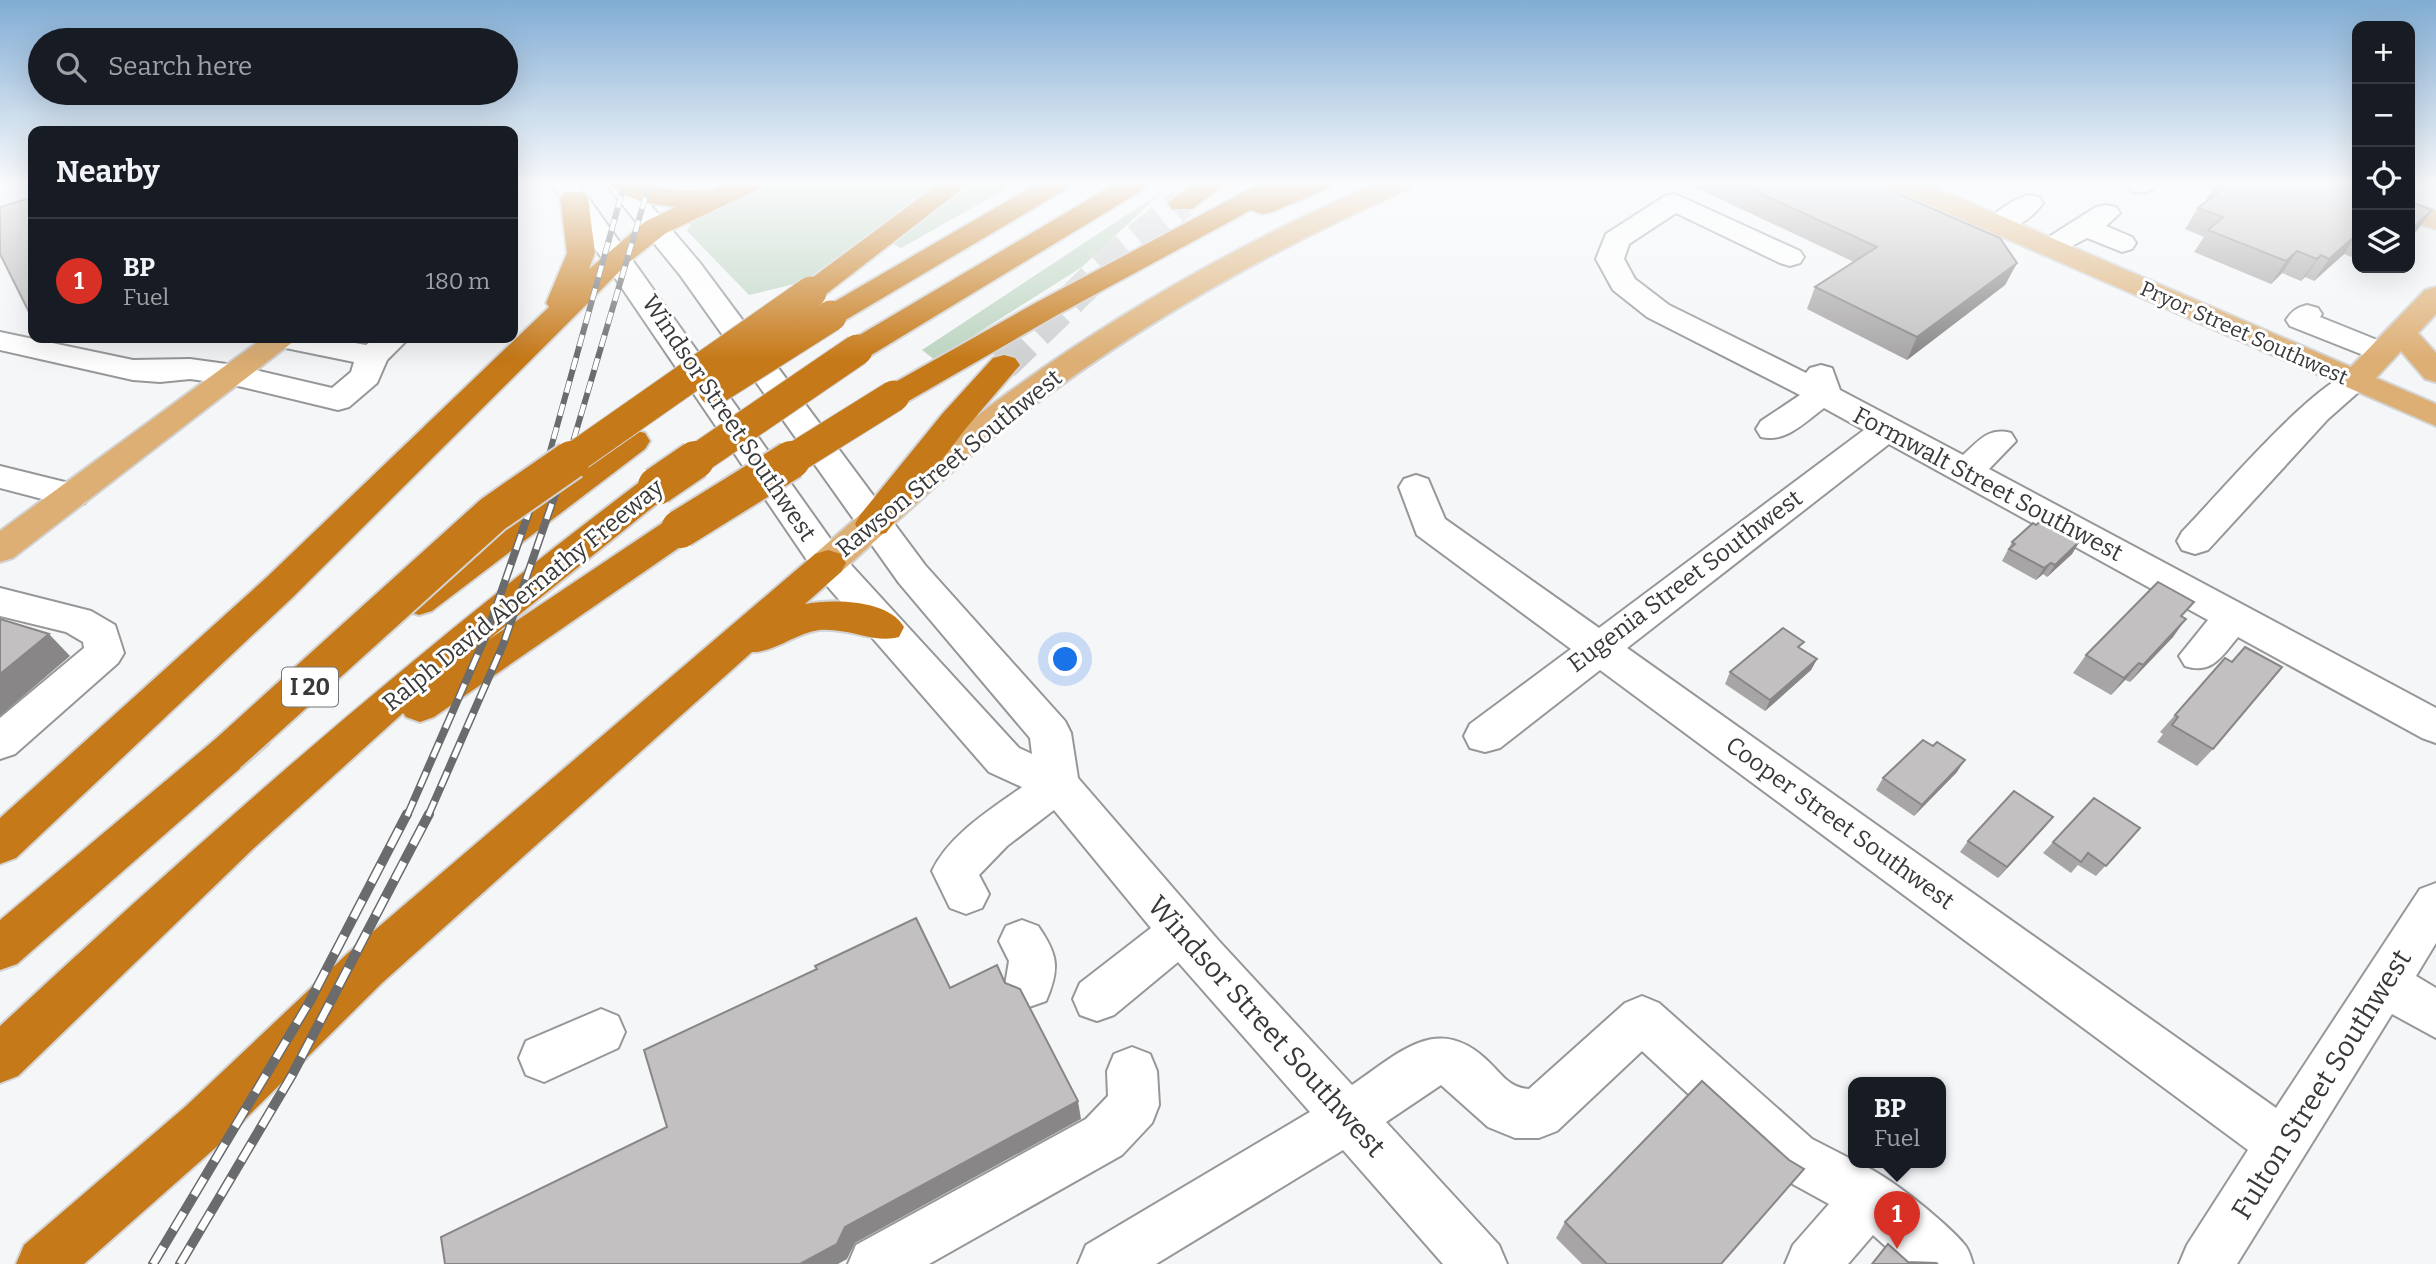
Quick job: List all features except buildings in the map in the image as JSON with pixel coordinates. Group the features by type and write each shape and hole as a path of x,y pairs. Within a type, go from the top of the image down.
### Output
{"highway":[{"path":"549,325 568,291 581,253 579,241"},
{"path":"0,845 280,587 618,257 638,241"},
{"path":"227,754 493,514 821,304 892,241"},
{"name":"Ralph David Abernathy Freeway","path":"0,949 227,754 437,586 821,304 944,241"},
{"name":"Ralph David Abernathy Freeway","path":"0,1059 275,802 503,606 657,486 857,350 1039,241"},
{"path":"275,802 680,528 894,396 1048,308 1176,241"},
{"path":"1172,243 1177,241"},
{"path":"873,524 955,420 1004,365"},
{"path":"43,1264 204,1124 365,968 828,562"},
{"path":"706,670 764,633 800,619 838,614 857,615 885,627"}],"main road":[{"name":"Rawson Street Southwest","path":"828,562 1008,409 1153,309 1276,241"},
{"name":"Pryor Street Southwest","path":"2035,241 2436,416"},
{"path":"2355,381 2433,303"},
{"path":"0,550 276,343"},
{"path":"2391,343 2436,372"}],"street":[{"name":"Windsor Street Southwest","path":"606,241 828,562 1004,760 1058,784 1181,932 1480,1264"},
{"name":"Windsor Street Southwest","path":"666,241 912,575 1050,733 1058,784"},
{"name":"Formwalt Street Southwest","path":"1616,241 1610,259 1623,284 1658,311 1823,394 2436,727"},
{"name":"Formwalt Street Southwest","path":"1757,241 1790,257"},
{"path":"2051,248 2061,241"},
{"path":"2307,314 2301,320 2391,343"},
{"path":"2,342 133,370 160,372 190,369 234,375 338,400 366,376 383,347 339,343"},
{"path":"2195,541 2316,412 2355,381"},
{"path":"1773,429 1823,394"},
{"name":"Eugenia Street Southwest","path":"1485,736 1597,647 1887,429"},
{"path":"1966,472 1999,441"},
{"path":"0,477 73,495"},
{"name":"Cooper Street Southwest","path":"1416,487 1430,526 2283,1144"},
{"path":"0,602 76,621 102,635 104,653 0,742"},
{"path":"2199,656 2234,617"},
{"path":"966,894 954,872 992,833 1058,784"},
{"name":"Fulton Street Southwest","path":"2206,1264 2436,903"},
{"path":"1097,999 1181,932"},
{"path":"2385,983 2436,1015"},
{"path":"1105,1264 1349,1118 1429,1061 1443,1059 1455,1063 1501,1108 1520,1114 1539,1113 1642,1019 1794,1157 1870,1197 1946,1264"},
{"path":"544,1058 601,1032"},
{"path":"875,1264 1104,1137 1135,1105 1132,1071"},
{"path":"1812,1264 1870,1197"}],"green space":[{"path":"697,241 860,241 803,282 749,295"},
{"path":"898,241 913,241 901,248 894,244"},
{"path":"1087,241 1110,241 1082,267 935,360 922,350"}],"tunnel":[{"path":"1004,365 1135,241"}],"railway":[{"path":"547,462 609,241"},
{"path":"567,462 633,241"},
{"path":"407,816 487,633 547,460"},
{"path":"428,815 503,645 567,460"},
{"path":"153,1264 310,1001 407,814"},
{"path":"180,1264 292,1075 428,815"}],"place":[{"name":"BP","path":"1897,1249"}]}
